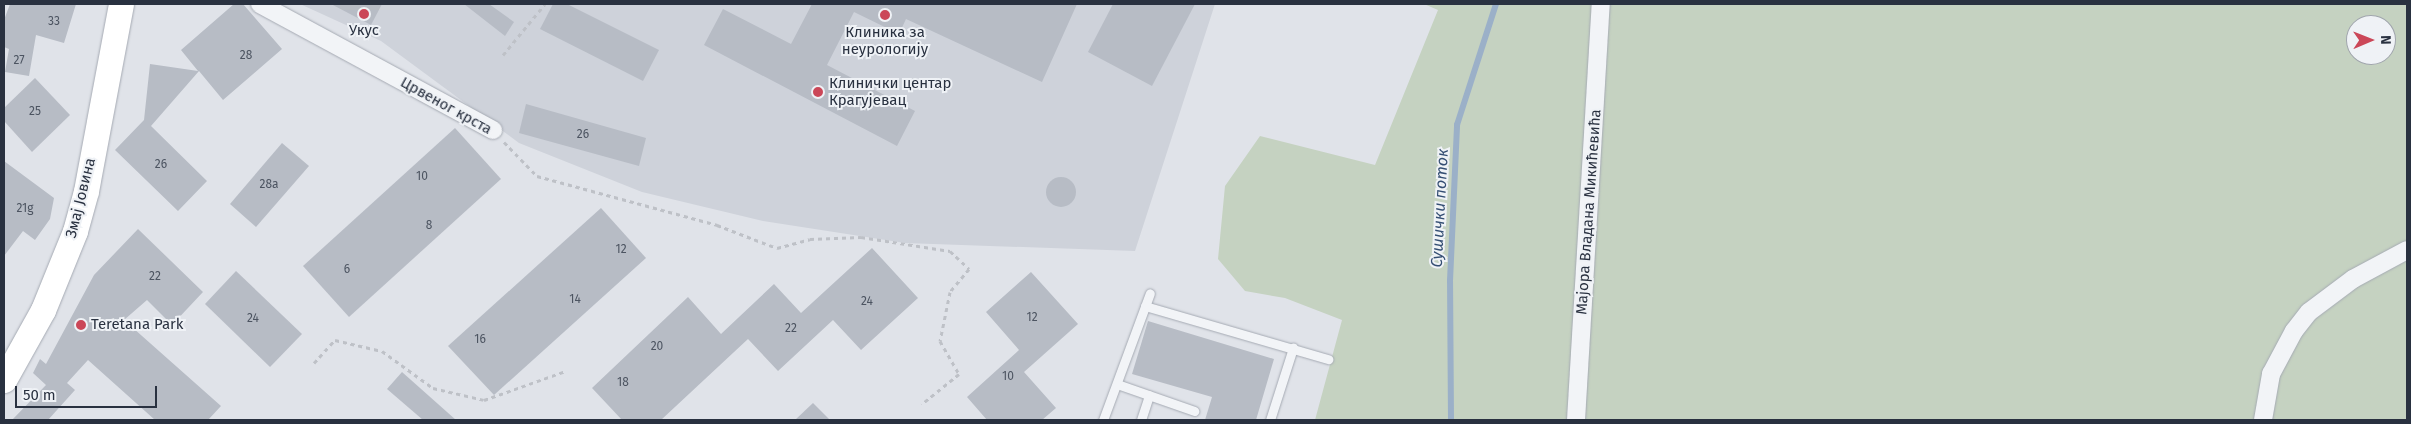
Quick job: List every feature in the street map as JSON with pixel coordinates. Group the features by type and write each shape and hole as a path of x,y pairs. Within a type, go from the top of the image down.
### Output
{"main road":[{"name":"Змај Јовина","path":"4,380 43,310 75,231 86,191 121,4"}],"street":[{"name":"Црвеног крста","path":"260,4 493,130"},
{"name":"Мајора Владана Микићевића","path":"1576,420 1601,4"},
{"path":"2263,420 2271,374 2294,331 2309,312 2353,279 2407,250"}],"lane":[{"path":"1102,420 1150,293"},
{"path":"1145,306 1328,359"},
{"path":"1270,420 1293,348"},
{"path":"1117,384 1194,411"},
{"path":"1141,420 1149,395"}],"path":[{"path":"503,55 545,4"},
{"name":"Црвеног крста","path":"493,130 537,176 718,226 777,248 810,239 861,237 950,251 969,269 950,292 940,341 958,374 922,404"},
{"path":"314,363 335,340 382,351 433,388 484,400 566,371"}],"shaded area":[{"name":"Клинички центар Крагујевац","path":"300,4 1215,4 1135,251 905,243 763,221 642,192 519,143 381,41"}],"green space":[{"path":"1424,4 2407,4 2407,420 1315,420 1342,320 1285,298 1245,291 1218,259 1225,186 1260,136 1375,165 1438,10"}],"building":[{"path":"10,4 76,4 64,43 36,35 29,76 5,72 9,49 4,47 4,20"},
{"path":"234,4 243,4 282,49 223,100 199,71 151,126 207,181 178,211 115,150 144,120 150,64 198,71 181,50"},
{"name":"Укус","path":"331,4 382,4 371,25"},
{"path":"464,4 489,4 514,22 505,36"},
{"path":"553,4 567,4 659,50 643,81 540,29"},
{"path":"812,4 1077,4 1042,82 906,19 899,34 854,12 827,65 915,111 897,146 704,45 723,9 791,44"},
{"path":"1113,4 1195,4 1152,86 1088,52"},
{"path":"35,78 70,115 32,152 4,121 4,108"},
{"path":"526,104 646,138 639,166 519,133"},
{"path":"455,128 501,179 349,317 303,266"},
{"path":"282,143 309,166 256,227 230,204"},
{"path":"4,161 54,198 50,219 35,240 23,231 4,256"},
{"path":"1061,177 1071,182 1076,192 1071,202 1061,207 1051,202 1046,192 1051,182"},
{"path":"601,208 646,258 494,395 448,346"},
{"path":"138,229 203,292 172,325 147,300 124,320 221,406 208,420 155,420 88,360 67,383 75,390 48,420 12,420 46,385 33,373 40,359 46,364 94,275"},
{"path":"872,248 918,298 861,350 833,320 778,371 748,339 661,420 622,420 592,388 688,297 721,334 774,284 801,313"},
{"path":"236,271 302,334 270,367 205,304"},
{"path":"1031,272 1078,324 1024,372 1056,408 1042,420 987,420 967,397 1019,350 986,312"},
{"path":"1148,321 1274,359 1256,420 1205,420 1212,397 1132,374"},
{"path":"402,372 456,420 423,420 387,389"},
{"path":"813,403 830,420 795,420"}],"waterway":[{"name":"Сушички поток","path":"1451,420 1450,281 1457,125 1496,4"}],"place":[{"name":"Укус","path":"364,14"},
{"name":"Клиника за неурологију","path":"885,15"},
{"name":"Клинички центар Крагујевац","path":"818,92"},
{"name":"Teretana Park","path":"81,325"}]}
